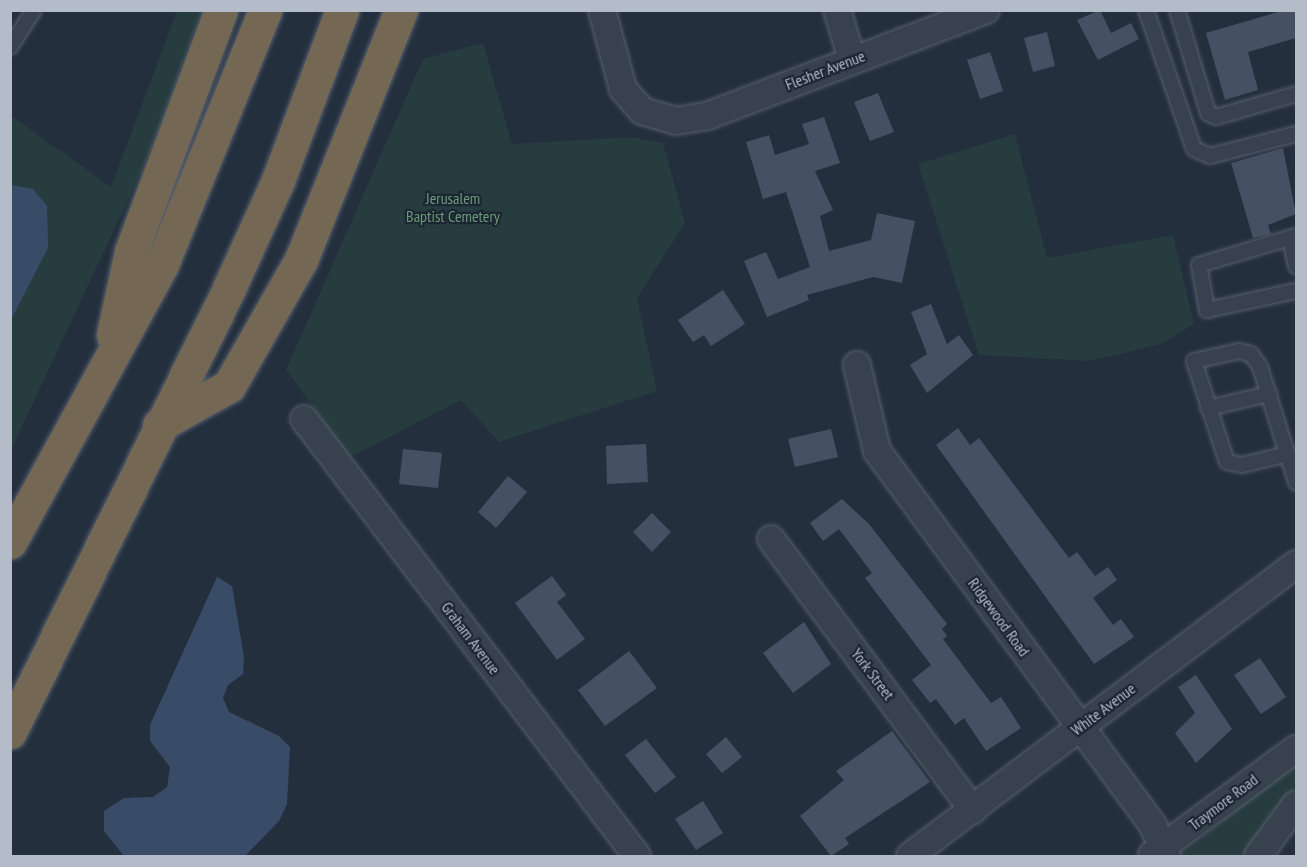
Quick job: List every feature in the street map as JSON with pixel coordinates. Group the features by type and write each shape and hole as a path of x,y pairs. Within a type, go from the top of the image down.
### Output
{"highway":[{"path":"105,372 130,252 205,65 220,10"},
{"path":"10,542 162,264 265,10"},
{"path":"10,732 277,183 342,10"},
{"path":"159,425 229,386 301,260 401,10"}],"street":[{"name":"Flesher Avenue","path":"602,10 623,89 642,111 662,119 706,116 986,10"},
{"path":"837,10 852,60"},
{"name":"Ridgewood Road","path":"857,365 877,451 1080,727 1160,853"},
{"name":"Graham Avenue","path":"304,419 637,856"},
{"name":"York Street","path":"771,539 973,810"},
{"name":"White Avenue","path":"910,856 1296,564"},
{"name":"Traymore Road","path":"1160,853 1296,749"},
{"path":"1258,856 1296,804"}],"lane":[{"path":"10,47 34,10"},
{"path":"1146,10 1194,149 1210,156 1296,134"},
{"path":"1177,10 1208,113 1216,117 1296,94"},
{"path":"1296,266 1293,237 1199,265 1207,310 1296,291"},
{"path":"1288,454 1242,465 1227,462 1194,361 1239,351 1251,354 1269,394 1288,454 1296,482"},
{"path":"1208,408 1269,394"}],"green space":[{"path":"177,11 201,11 150,153 11,450 11,320 48,248 11,187 10,115 111,187"},
{"name":"Jerusalem Baptist Cemetery","path":"483,43 512,144 631,137 663,143 685,223 637,298 657,391 499,442 461,400 350,457 286,370 423,59"},
{"path":"1015,134 1047,258 1173,235 1194,324 1161,344 1090,361 979,355 918,164"},
{"path":"1296,761 1296,788 1268,821 1251,856 1180,856"}],"water":[{"path":"12,185 33,189 47,206 48,248 11,320"},
{"path":"217,577 232,586 244,657 243,674 228,685 223,698 229,712 279,736 290,747 287,804 279,821 245,856 124,856 104,831 104,811 124,798 153,797 167,787 170,767 150,741 150,725"}],"building":[{"path":"1100,10 1111,33 1131,23 1139,39 1098,60 1077,20"},
{"path":"1285,10 1296,10 1296,38 1248,52 1258,90 1225,100 1206,33"},
{"path":"1047,32 1055,66 1033,72 1024,38"},
{"path":"990,52 1003,91 980,99 967,60"},
{"path":"878,93 894,132 870,141 854,102"},
{"path":"824,117 840,163 815,171 833,210 820,216 829,251 871,240 877,213 915,221 902,283 873,277 807,295 809,300 767,317 744,261 766,252 778,279 810,267 786,192 763,199 746,142 769,135 775,155 809,144 802,124"},
{"path":"1283,148 1296,214 1268,225 1271,234 1253,238 1231,163"},
{"path":"723,290 745,324 711,346 704,335 693,342 678,320"},
{"path":"931,304 947,344 959,335 973,355 927,393 910,365 927,354 911,312"},
{"path":"958,428 970,445 979,438 1069,558 1077,552 1095,576 1108,567 1117,580 1093,598 1113,625 1121,619 1134,637 1094,664 936,445"},
{"path":"831,429 838,457 795,467 788,439"},
{"path":"646,444 648,482 607,484 606,446"},
{"path":"403,449 442,453 438,488 399,484"},
{"path":"508,476 527,492 496,528 478,512"},
{"path":"842,499 869,524 947,624 942,629 947,636 943,639 991,703 1001,697 1021,728 986,751 964,718 955,725 936,699 930,703 912,680 931,665 865,578 872,573 839,529 823,541 810,523"},
{"path":"652,513 671,532 652,552 633,532"},
{"path":"552,576 566,595 557,602 585,639 557,660 515,603"},
{"path":"804,622 831,664 793,693 763,653"},
{"path":"629,651 657,688 605,726 578,690"},
{"path":"1260,658 1286,697 1261,714 1234,675"},
{"path":"1196,675 1232,729 1196,763 1175,733 1195,713 1178,687"},
{"path":"892,731 930,782 845,838 849,844 831,856 800,816 844,780 836,771"},
{"path":"726,737 742,757 722,773 706,754"},
{"path":"646,739 676,777 655,793 625,755"},
{"path":"703,801 723,833 696,850 675,819"}]}
